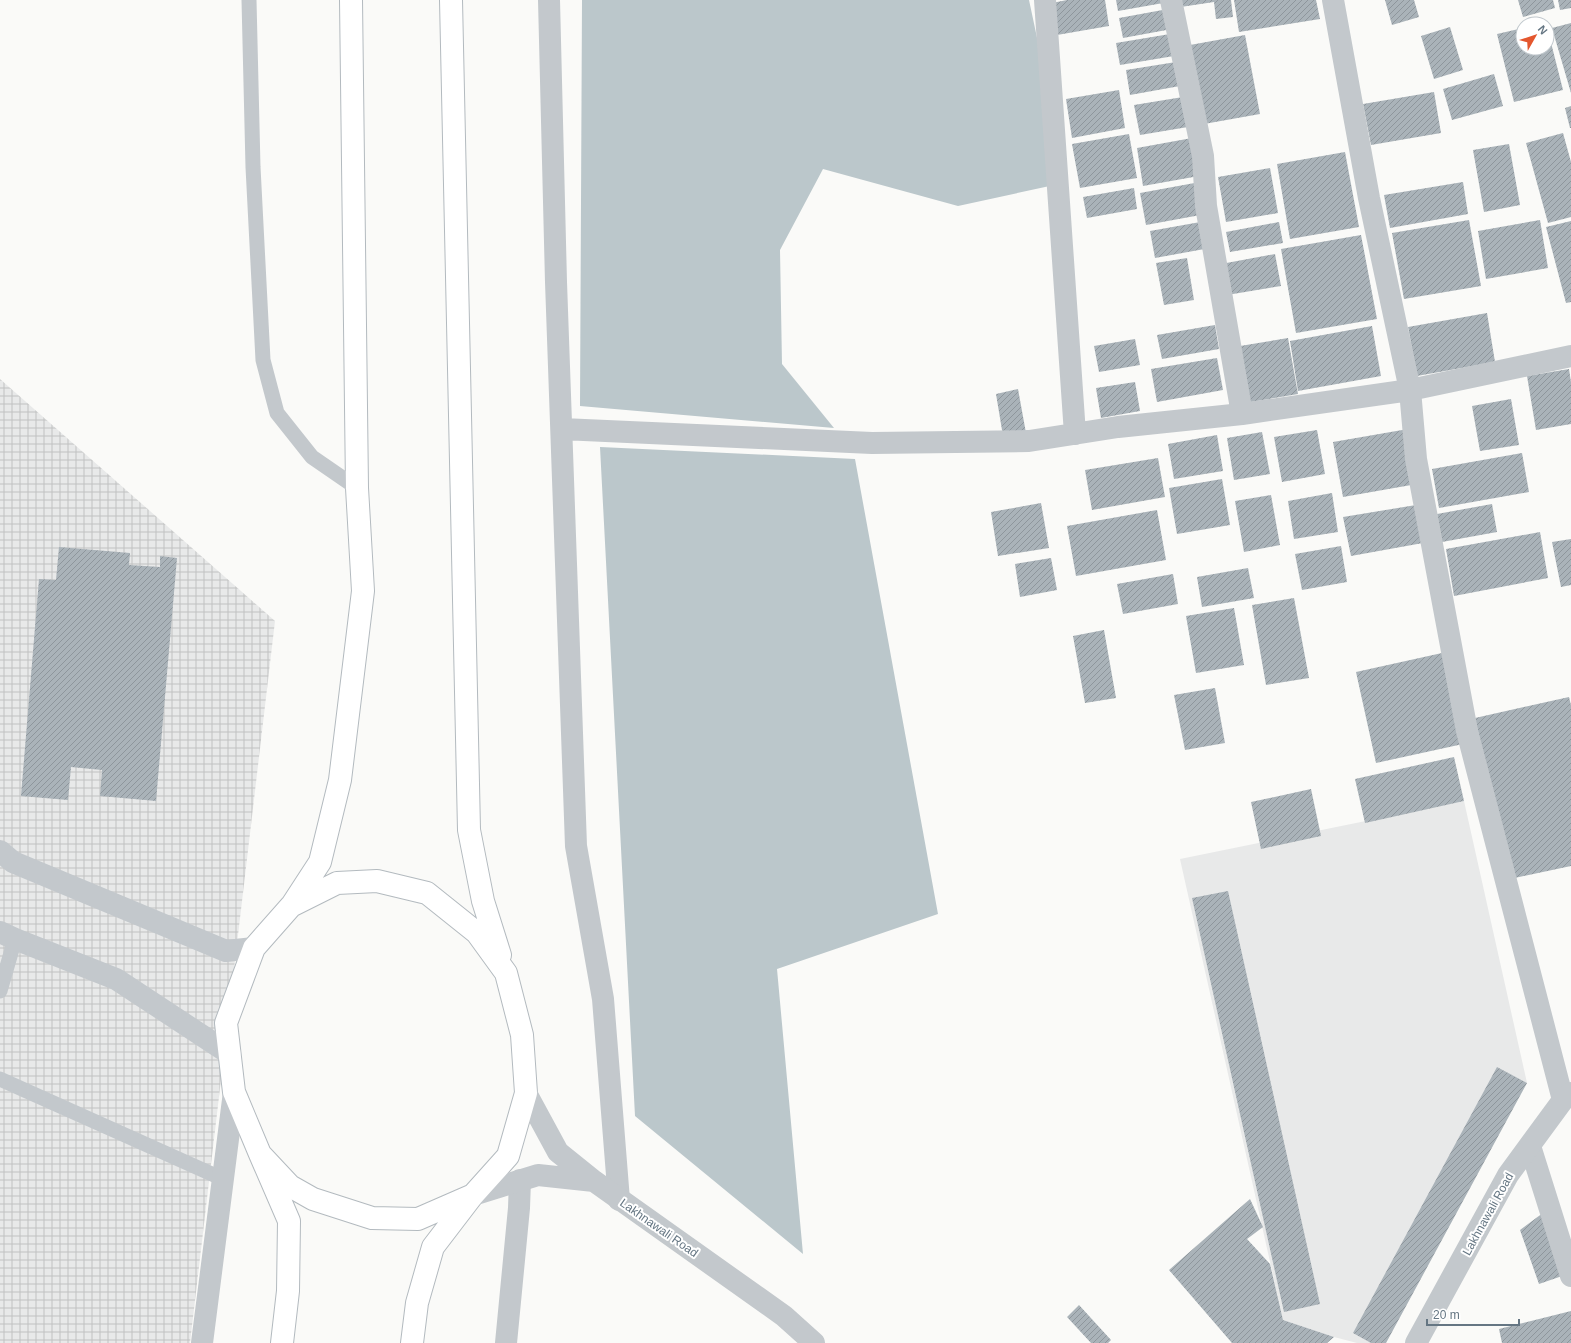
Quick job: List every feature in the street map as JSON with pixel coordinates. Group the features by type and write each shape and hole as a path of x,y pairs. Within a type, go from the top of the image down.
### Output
{"main road":[{"path":"282,1343 288,1291 289,1221 234,1092 226,1023 254,948 291,906 320,862 340,780 363,591 357,488 351,0"},
{"path":"412,1343 417,1303 433,1247 473,1195 508,1156 526,1093 522,1035 506,973 483,901 469,830 451,0"},
{"path":"291,906 337,883 377,881 427,893 477,933 506,973"},
{"path":"260,1154 290,1186 313,1199 372,1218 418,1219 473,1195"}],"street":[{"path":"549,0 576,846 603,999 619,1200"},
{"path":"1045,0 1075,434"},
{"path":"1171,0 1203,156 1206,206 1242,414"},
{"path":"1333,0 1369,198 1410,390 1416,459 1467,731 1567,1097"},
{"path":"562,429 872,443 1030,441 1118,427 1242,414 1410,390 1571,356"},
{"path":"0,851 13,862 226,952 254,948"},
{"path":"7,936 116,979 230,1054"},
{"path":"202,1343 234,1092"},
{"name":"Lakhnawali Road","path":"526,1093 558,1152 619,1200 784,1316 814,1343"},
{"name":"Lakhnawali Road","path":"1416,1343 1508,1175 1567,1097"},
{"path":"1530,1146 1569,1265"},
{"path":"473,1195 538,1175 594,1181"},
{"path":"506,1343 520,1180"}],"lane":[{"path":"249,0 253,168 263,360 277,413 312,457 357,488"},
{"path":"0,991 7,936"},
{"path":"0,1079 223,1179"}],"shaded area":[{"path":"582,0 1029,0 1039,47 1059,184 958,206 823,169 780,250 782,364 834,428 580,406"},
{"path":"0,379 275,621 190,1343 0,1343"},
{"path":"600,447 855,459 938,914 777,969 803,1254 635,1116"},
{"path":"1464,801 1527,1083 1386,1343 1357,1343 1283,1320 1180,859"}],"building":[{"path":"1067,0 1105,0 1109,26 1057,35 1052,3"},
{"path":"1116,0 1169,0 1169,2 1118,11"},
{"path":"1173,0 1231,0 1233,17 1216,19 1214,2 1174,8"},
{"path":"1234,0 1316,0 1320,19 1239,32"},
{"path":"1385,0 1414,0 1419,17 1392,25"},
{"path":"1518,0 1553,0 1555,8 1523,16"},
{"path":"1558,0 1571,0 1571,8 1560,10"},
{"path":"1168,9 1172,29 1123,38 1119,18"},
{"path":"1571,23 1571,93 1555,38 1555,27"},
{"path":"1450,27 1463,70 1434,79 1421,36"},
{"path":"1515,30 1515,56 1554,56 1563,90 1514,102 1497,34"},
{"path":"1170,34 1174,56 1120,65 1116,43"},
{"path":"1245,35 1260,114 1204,124 1190,45"},
{"path":"1176,62 1180,86 1130,95 1126,70"},
{"path":"1494,74 1503,106 1452,120 1443,89"},
{"path":"1119,90 1125,128 1072,138 1066,99"},
{"path":"1434,92 1441,133 1371,145 1363,104"},
{"path":"1189,96 1194,126 1140,135 1134,105"},
{"path":"1571,106 1571,128 1570,128 1565,108"},
{"path":"1563,133 1571,162 1571,217 1548,223 1526,143"},
{"path":"1129,134 1137,178 1080,188 1072,144"},
{"path":"1192,138 1199,176 1143,186 1137,148"},
{"path":"1509,144 1520,205 1484,212 1473,150"},
{"path":"1345,152 1359,227 1290,239 1277,164"},
{"path":"1270,168 1278,213 1226,222 1218,177"},
{"path":"1200,182 1206,214 1146,225 1140,193"},
{"path":"1463,182 1468,214 1390,228 1384,195"},
{"path":"1134,188 1137,209 1087,218 1083,197"},
{"path":"1469,220 1481,286 1404,299 1392,233"},
{"path":"1540,220 1548,268 1486,279 1478,231"},
{"path":"1206,221 1210,248 1155,258 1150,231"},
{"path":"1571,221 1571,302 1566,303 1546,227"},
{"path":"1279,222 1283,243 1230,252 1226,232"},
{"path":"1361,235 1377,319 1296,333 1281,249"},
{"path":"1275,254 1281,286 1227,295 1221,264"},
{"path":"1187,258 1194,300 1164,305 1156,263"},
{"path":"1487,313 1495,362 1417,376 1408,327"},
{"path":"1215,325 1219,349 1162,359 1157,335"},
{"path":"1372,326 1381,376 1298,391 1290,341"},
{"path":"1288,338 1298,394 1245,403 1234,347"},
{"path":"1135,339 1140,365 1099,372 1094,346"},
{"path":"1217,358 1223,390 1157,402 1151,369"},
{"path":"1569,369 1571,382 1571,424 1536,430 1527,376"},
{"path":"1135,382 1140,411 1101,418 1096,388"},
{"path":"1018,389 1026,433 1003,436 996,394"},
{"path":"1511,399 1519,445 1480,451 1472,406"},
{"path":"1408,429 1417,484 1343,497 1333,442"},
{"path":"1317,430 1325,474 1282,482 1274,437"},
{"path":"1262,432 1270,474 1234,480 1227,438"},
{"path":"1217,435 1223,471 1174,479 1168,444"},
{"path":"1522,453 1529,492 1439,508 1432,469"},
{"path":"1158,458 1165,497 1092,510 1085,470"},
{"path":"1222,479 1230,525 1177,534 1169,488"},
{"path":"1332,493 1338,532 1294,539 1288,501"},
{"path":"1271,495 1280,545 1244,552 1235,501"},
{"path":"1041,503 1049,548 998,556 991,512"},
{"path":"1492,504 1497,532 1442,542 1437,514"},
{"path":"1416,505 1423,543 1351,556 1343,517"},
{"path":"1157,510 1166,560 1076,576 1067,526"},
{"path":"1540,532 1548,578 1454,596 1446,549"},
{"path":"1571,539 1571,585 1561,587 1552,542"},
{"path":"1341,546 1347,582 1302,590 1295,554"},
{"path":"59,547 130,553 129,565 160,567 160,556 177,558 156,801 100,796 102,770 71,767 68,800 21,796 39,579 56,580"},
{"path":"1051,558 1057,590 1020,597 1015,564"},
{"path":"1248,568 1254,598 1202,607 1197,577"},
{"path":"1173,574 1178,604 1123,614 1117,584"},
{"path":"1294,598 1309,678 1266,685 1252,605"},
{"path":"1234,608 1244,665 1196,673 1186,616"},
{"path":"1104,630 1116,698 1085,703 1073,636"},
{"path":"1442,653 1463,744 1376,763 1356,672"},
{"path":"1215,688 1225,743 1185,750 1174,695"},
{"path":"1569,697 1571,705 1571,866 1510,879 1475,718"},
{"path":"1454,757 1464,801 1365,823 1355,779"},
{"path":"1311,789 1321,836 1261,849 1251,802"},
{"path":"1228,891 1320,1304 1284,1312 1192,898"},
{"path":"1497,1067 1527,1083 1386,1343 1371,1343 1353,1333"},
{"path":"1250,1199 1263,1227 1247,1239 1270,1264 1283,1320 1334,1337 1327,1343 1232,1343 1169,1270"},
{"path":"1547,1210 1565,1275 1539,1284 1520,1230"},
{"path":"1079,1305 1111,1340 1108,1343 1091,1343 1067,1317"},
{"path":"1571,1311 1571,1343 1502,1343 1499,1329"}]}
